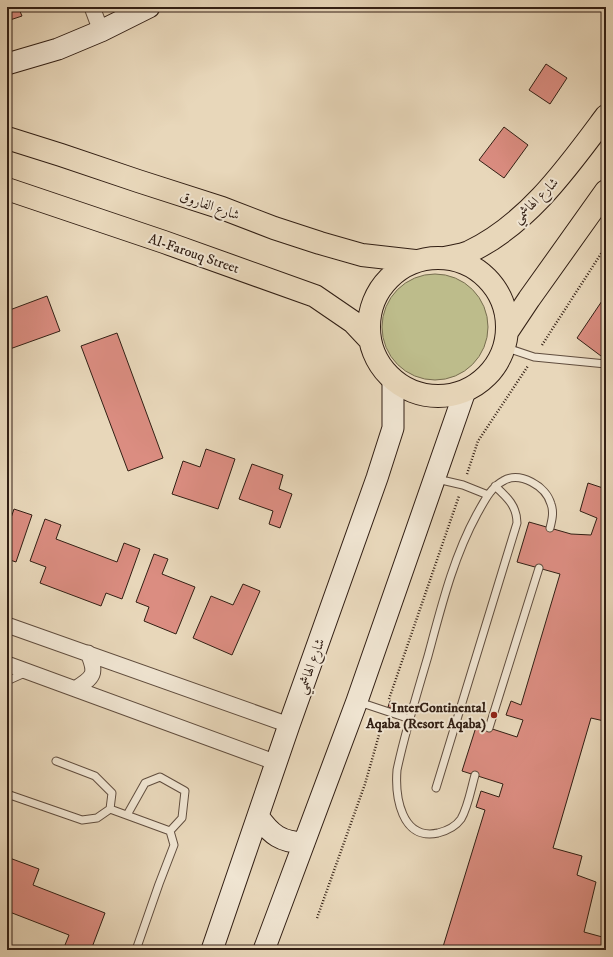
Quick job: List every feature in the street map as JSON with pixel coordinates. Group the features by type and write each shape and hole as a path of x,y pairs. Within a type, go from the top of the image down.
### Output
{"main road":[{"name":"شارع الهاشمي","path":"445,258 467,253 486,243 521,216 541,197 606,116"},
{"name":"شارع الفاروق","path":"7,138 61,154 222,208 274,228 362,255 415,261"},
{"name":"Al-Farouq Street","path":"7,189 170,244 315,296 353,322 370,338"},
{"path":"505,340 505,311 497,291 483,275 466,263 445,258 430,258 415,261 400,268 388,279 378,292 372,306 368,322 374,354 382,368 393,380 409,390 428,396 447,396 466,391 479,383 490,373 498,361 505,340 528,299 606,191"}],"street":[{"path":"92,7 101,31"},
{"path":"7,64 58,49 101,31 149,7"},
{"name":"شارع الهاشمي","path":"212,950 289,725 377,478 393,428 393,380"},
{"path":"264,950 357,701 466,391"},
{"path":"7,624 289,725"},
{"path":"75,689 86,682 92,675 93,666 88,653"},
{"path":"7,664 277,763"},
{"path":"258,816 266,828 277,837 290,842 304,843"}],"lane":[{"path":"505,340 534,357 606,364"},
{"path":"435,478 488,495"},
{"path":"475,775 465,807 460,819 454,826 436,834 426,834 417,832 409,825 400,806 396,782 399,758 448,582 466,537 488,495 495,486 504,480 516,478 527,480 537,485 546,493 551,503 553,517 550,528"},
{"path":"436,788 517,523 517,516 512,503 495,486"},
{"path":"489,728 539,568"},
{"path":"7,681 29,672"},
{"path":"357,701 410,719"},
{"path":"7,794 82,820 97,818 110,809 112,793 95,776 56,761"},
{"path":"127,815 144,783 160,777 185,791 182,818 170,831"},
{"path":"110,809 170,831"},
{"path":"136,950 174,845 170,831"}],"shaded area":[{"path":"435,274 455,278 472,290 484,307 488,327 484,347 472,364 455,376 435,380 415,376 398,364 386,347 382,327 386,307 398,290 415,278"}],"building":[{"path":"7,7 25,7 19,9 22,16 7,21"},
{"path":"36,7 47,7 37,10"},
{"path":"546,64 567,78 550,104 529,90"},
{"path":"504,127 528,145 504,178 479,160"},
{"path":"606,295 606,349 601,356 577,338"},
{"path":"47,296 60,331 7,350 7,311"},
{"path":"117,333 163,458 128,471 81,346"},
{"path":"206,449 235,459 218,509 172,494 183,461 200,467"},
{"path":"252,464 283,475 279,489 292,494 280,528 269,524 273,511 239,499"},
{"path":"588,483 606,489 606,712 604,721 591,718 553,848 582,856 577,875 596,882 584,932 606,938 606,950 442,950 485,810 476,807 481,791 499,797 503,784 462,771 477,724 517,737 523,720 506,715 511,701 521,705 560,574 517,562 529,522 571,534 591,535 597,518 580,511"},
{"path":"14,509 32,515 16,562 7,559 7,523 9,524"},
{"path":"45,519 61,525 56,539 117,562 124,543 140,549 122,599 106,593 101,606 40,583 46,567 30,561"},
{"path":"154,554 168,559 162,574 195,587 176,634 144,621 149,607 136,602"},
{"path":"243,584 260,591 232,655 193,638 211,596 233,605"},
{"path":"390,701 396,703 394,709 388,707"},
{"path":"7,857 39,869 33,885 105,913 91,950 63,950 69,935 7,911"}],"place":[{"name":"InterContinental Aqaba (Resort Aqaba)","path":"494,715"}]}
